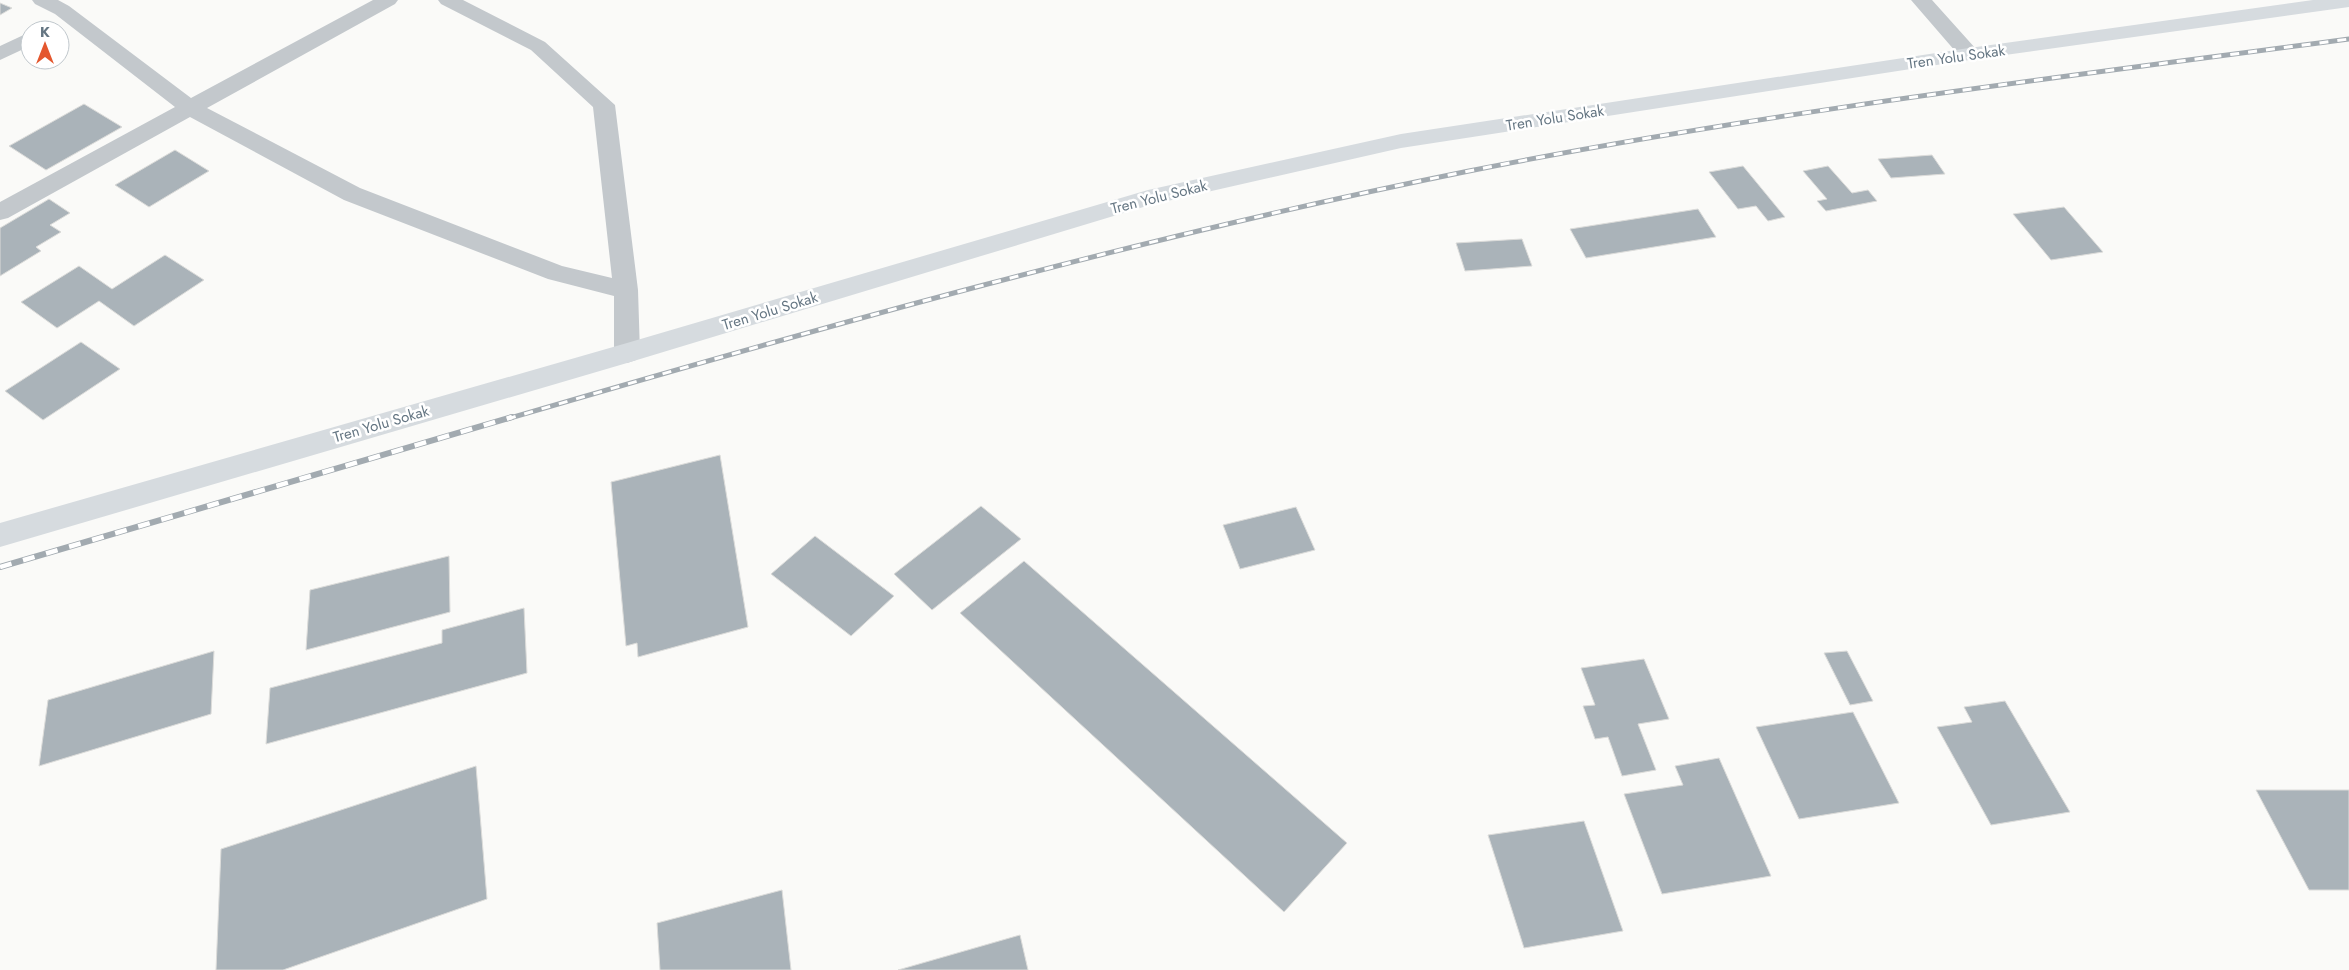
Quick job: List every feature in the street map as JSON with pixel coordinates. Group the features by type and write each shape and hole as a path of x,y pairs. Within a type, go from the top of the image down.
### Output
{"street":[{"path":"42,0 62,18 190,108 352,194 557,273 626,290"},
{"path":"62,18 82,0"},
{"path":"0,212 388,0"},
{"path":"448,0 538,46 604,105 626,290 627,353"},
{"path":"1921,0 1969,54"},
{"name":"Tren Yolu Sokak","path":"0,535 627,353 1148,198 1401,141 1969,54 2349,2"},
{"path":"0,54 20,43"}],"building":[{"path":"0,3 12,8 0,15"},
{"path":"84,104 122,127 46,170 9,146"},
{"path":"175,150 209,171 149,207 115,185"},
{"path":"1932,155 1945,174 1891,178 1878,159"},
{"path":"1743,166 1785,217 1768,221 1756,206 1738,209 1709,172"},
{"path":"1828,166 1852,193 1868,190 1877,201 1826,211 1817,201 1827,199 1803,171"},
{"path":"49,199 70,213 50,225 61,232 36,247 41,251 0,276 0,228"},
{"path":"2064,207 2103,252 2051,260 2013,214"},
{"path":"1698,209 1716,237 1586,258 1570,229"},
{"path":"1522,239 1532,266 1465,271 1456,243"},
{"path":"165,255 204,280 134,326 99,301 57,328 21,302 79,266 112,289"},
{"path":"81,342 120,369 43,420 5,391"},
{"path":"720,455 748,627 638,657 637,643 626,646 611,482"},
{"path":"981,506 1021,539 932,610 894,574"},
{"path":"1296,507 1315,550 1240,569 1223,525"},
{"path":"815,536 894,596 851,636 771,574"},
{"path":"449,556 450,612 306,650 310,590"},
{"path":"1024,561 1347,843 1284,912 960,613"},
{"path":"524,608 527,673 266,744 270,688 442,643 442,630"},
{"path":"214,651 211,714 39,766 48,700"},
{"path":"1847,651 1873,701 1850,705 1824,653"},
{"path":"1644,659 1669,719 1638,724 1656,770 1622,776 1608,737 1595,739 1583,706 1595,705 1581,668"},
{"path":"2005,701 2070,812 1991,825 1937,727 1972,722 1964,707"},
{"path":"1853,712 1899,803 1799,819 1756,727"},
{"path":"1719,758 1771,876 1662,894 1624,794 1683,785 1675,766"},
{"path":"476,766 487,899 283,970 216,970 221,849"},
{"path":"2256,790 2349,790 2349,890 2309,890"},
{"path":"1584,821 1623,931 1524,948 1488,835"},
{"path":"782,890 791,970 660,970 657,923"},
{"path":"1020,935 1028,970 898,970"}],"railway":[{"path":"507,419 746,350 986,284 1227,224 1469,171 1578,150 1798,114 2349,39"},
{"path":"0,567 512,417"}]}
